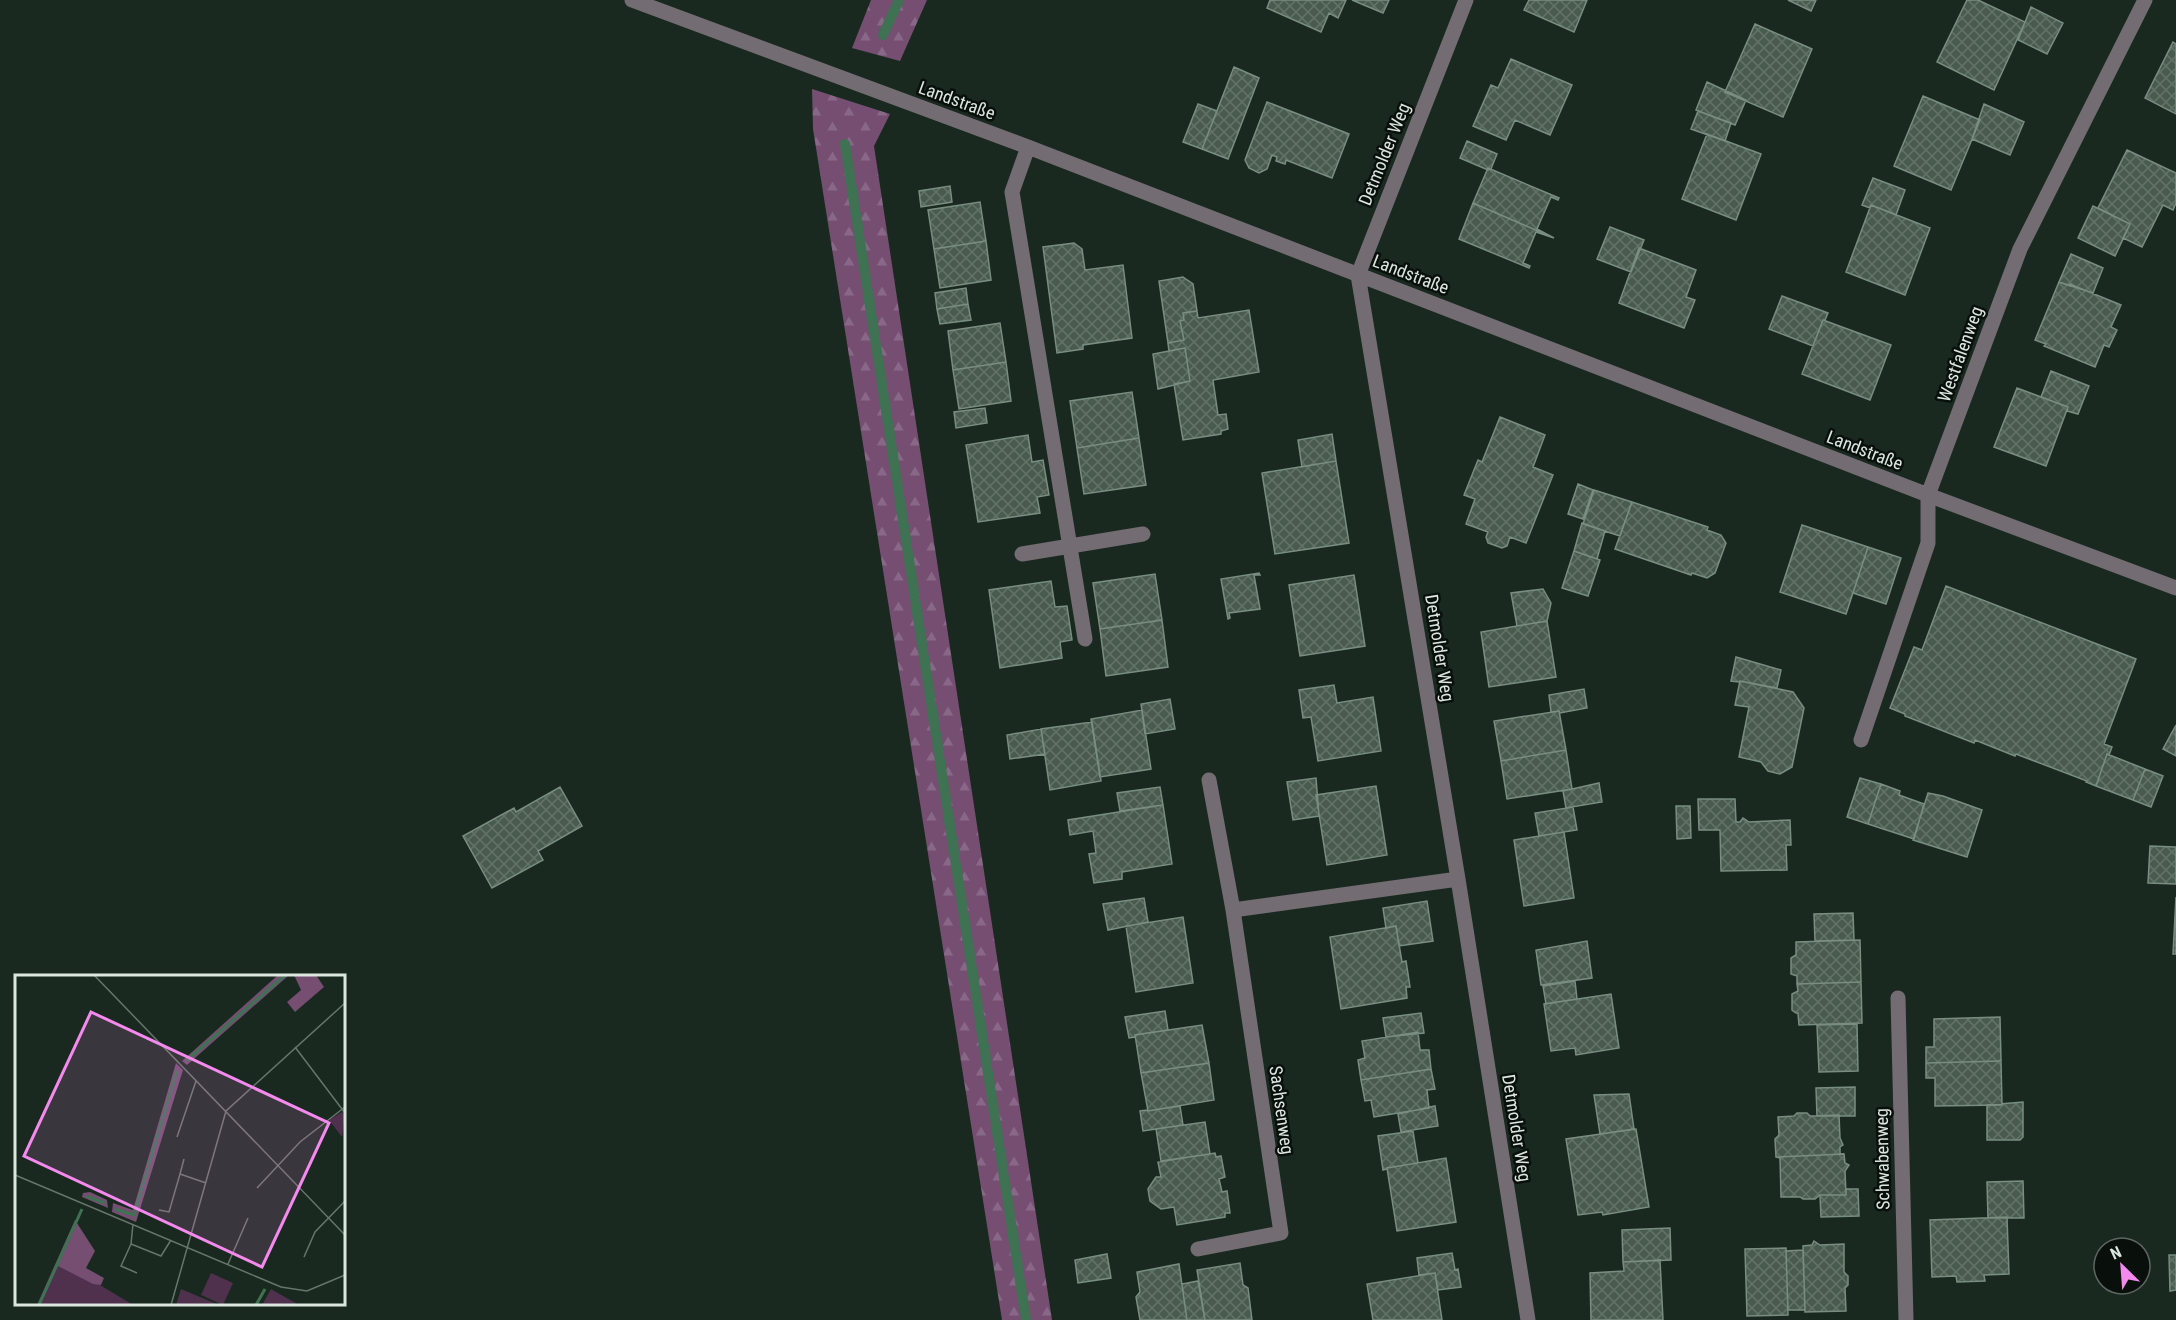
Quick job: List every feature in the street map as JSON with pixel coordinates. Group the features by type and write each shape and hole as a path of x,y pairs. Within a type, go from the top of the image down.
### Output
{"street":[{"name":"Landstraße","path":"632,0 1028,147 1928,495 2176,588"},
{"name":"Detmolder Weg","path":"1466,0 1358,275 1528,1320"},
{"name":"Westfalenweg","path":"1861,740 1928,543 1928,495 2020,249 2145,0"},
{"path":"1028,147 1012,192 1085,639"},
{"path":"1022,554 1143,534"},
{"name":"Sachsenweg","path":"1198,1249 1281,1233 1233,910 1209,780"},
{"path":"1233,910 1458,879"},
{"name":"Schwabenweg","path":"1898,998 1906,1320"}],"green space":[{"path":"871,0 927,0 900,61 852,48"},
{"path":"812,89 890,114 874,146 1052,1320 1002,1320 813,129"}],"building":[{"path":"1270,0 1346,0 1338,18 1329,13 1321,32 1267,8"},
{"path":"1352,0 1389,0 1383,13"},
{"path":"1529,0 1587,0 1574,32 1524,10"},
{"path":"1788,0 1816,0 1811,11"},
{"path":"1967,0 1978,0 2025,22 1994,90 1937,62"},
{"path":"2031,7 2063,23 2047,54 2018,40"},
{"path":"1755,24 1812,49 1783,117 1725,92"},
{"path":"2173,42 2176,44 2176,114 2145,98"},
{"path":"1511,59 1572,85 1550,135 1515,120 1506,140 1473,126 1491,85 1498,88"},
{"path":"1234,67 1259,78 1228,159 1202,149"},
{"path":"1707,82 1746,100 1735,125 1696,110"},
{"path":"1923,96 1980,120 1951,190 1894,166"},
{"path":"1267,102 1349,134 1332,178 1286,160 1285,164 1276,161 1277,157 1272,155 1267,169 1259,173 1249,168 1245,160"},
{"path":"1198,104 1217,111 1202,149 1183,142"},
{"path":"1984,104 2024,122 2010,155 1972,139"},
{"path":"1698,111 1731,123 1725,141 1691,129"},
{"path":"1707,134 1761,154 1736,220 1682,199"},
{"path":"1467,141 1497,154 1491,169 1488,170 1460,158"},
{"path":"2127,150 2176,173 2176,203 2173,210 2163,205 2142,247 2123,238 2130,224 2098,208"},
{"path":"1488,168 1559,198 1558,200 1551,197 1537,229 1554,238 1473,203"},
{"path":"1873,178 1905,190 1896,215 1871,205 1870,208 1862,205"},
{"path":"950,186 952,202 921,207 919,191"},
{"path":"980,202 986,241 934,249 928,210"},
{"path":"1473,203 1554,238 1536,232 1523,263 1530,266 1529,268 1459,239"},
{"path":"1871,205 1930,228 1905,295 1846,272"},
{"path":"2093,206 2130,224 2115,256 2078,238"},
{"path":"1610,227 1644,240 1631,272 1597,259"},
{"path":"986,241 991,280 940,288 934,249"},
{"path":"1074,243 1082,249 1085,270 1123,265 1132,338 1083,345 1083,349 1057,353 1043,247"},
{"path":"1639,248 1696,270 1686,297 1695,300 1684,328 1619,303"},
{"path":"2071,254 2103,268 2093,293 2059,282"},
{"path":"1183,277 1193,284 1197,311 1183,313 1184,320 1180,321 1184,340 1168,343 1159,281"},
{"path":"2059,282 2070,286 2070,284 2121,305 2111,327 2117,330 2109,347 2104,345 2095,367 2035,340"},
{"path":"966,288 968,304 937,309 935,293"},
{"path":"1782,296 1828,313 1813,346 1769,329"},
{"path":"968,304 971,320 940,324 937,309"},
{"path":"1249,310 1259,372 1213,380 1218,415 1226,414 1228,429 1221,431 1221,434 1183,440 1174,384 1190,381 1185,348 1169,351 1168,343 1184,340 1180,321 1184,320 1183,313 1197,311 1198,318"},
{"path":"1823,320 1891,345 1870,400 1802,374"},
{"path":"1000,323 1006,362 953,370 948,331"},
{"path":"1185,348 1190,381 1158,389 1153,354"},
{"path":"1006,362 1011,401 959,409 953,370"},
{"path":"2051,371 2089,386 2078,414 2067,411 2068,407 2041,397"},
{"path":"2017,388 2068,407 2046,466 1994,447"},
{"path":"1132,392 1139,438 1077,448 1070,401"},
{"path":"985,408 987,423 956,428 954,412"},
{"path":"1500,417 1545,435 1533,467 1553,475 1526,543 1510,537 1507,546 1502,548 1488,543 1486,537 1488,532 1466,524 1475,499 1464,495 1478,460 1482,462"},
{"path":"1332,434 1336,461 1302,467 1298,440"},
{"path":"1028,435 1032,462 1043,460 1049,495 1037,497 1040,513 978,522 966,445"},
{"path":"1139,438 1146,485 1084,494 1077,448"},
{"path":"1336,461 1349,543 1275,554 1262,473"},
{"path":"1578,484 1593,490 1583,519 1568,514"},
{"path":"1594,490 1632,502 1620,536 1583,524"},
{"path":"1632,502 1708,527 1707,530 1721,535 1726,543 1715,573 1707,578 1692,573 1691,575 1615,549"},
{"path":"1582,523 1605,531 1597,559 1574,551"},
{"path":"1802,525 1868,547 1846,614 1780,592"},
{"path":"1868,547 1901,558 1886,604 1853,593"},
{"path":"1574,551 1600,560 1588,596 1562,588"},
{"path":"1259,573 1260,575 1254,575 1260,609 1229,613 1230,618 1228,619 1221,579"},
{"path":"1155,574 1162,620 1100,629 1093,583"},
{"path":"1354,575 1365,646 1300,656 1289,585"},
{"path":"1051,581 1055,607 1067,606 1072,640 1060,642 1062,658 1000,668 989,590"},
{"path":"1946,586 2136,659 2104,744 2112,747 2109,755 2107,754 2096,786 2016,754 2015,756 1975,740 1974,743 1890,708 1914,647 1922,650"},
{"path":"1543,589 1551,603 1547,621 1517,626 1511,593"},
{"path":"1162,620 1168,667 1106,676 1100,629"},
{"path":"1547,621 1556,677 1489,687 1481,632"},
{"path":"1736,657 1781,670 1777,688 1731,681"},
{"path":"1740,681 1793,692 1804,708 1792,767 1780,774 1768,771 1761,762 1739,757 1749,707 1735,705"},
{"path":"1334,685 1337,703 1373,697 1381,751 1318,761 1311,717 1303,718 1299,690"},
{"path":"1584,689 1587,708 1560,713 1559,711 1551,712 1549,695"},
{"path":"1170,699 1175,729 1145,734 1141,704"},
{"path":"1142,710 1151,769 1100,777 1091,719"},
{"path":"1559,711 1566,750 1501,761 1494,721"},
{"path":"1092,722 1101,781 1050,790 1041,729"},
{"path":"2176,725 2176,756 2163,749"},
{"path":"1041,729 1045,754 1010,759 1007,735"},
{"path":"1566,750 1572,789 1507,799 1501,761"},
{"path":"2107,754 2145,769 2133,800 2096,786"},
{"path":"2145,769 2163,776 2151,807 2133,800"},
{"path":"1316,778 1319,816 1293,820 1287,782"},
{"path":"1860,778 1881,784 1868,824 1847,817"},
{"path":"1599,783 1602,802 1566,808 1563,791"},
{"path":"1881,784 1900,791 1899,795 1924,804 1914,839 1868,824"},
{"path":"1376,786 1387,855 1327,865 1316,795"},
{"path":"560,787 582,826 538,851 543,860 492,888 463,836 514,808 516,812"},
{"path":"1160,787 1163,805 1120,811 1117,793"},
{"path":"1928,793 1982,810 1967,857 1913,840"},
{"path":"1698,799 1735,799 1736,822 1740,822 1743,818 1749,822 1790,820 1791,845 1786,845 1787,870 1721,871 1720,830 1699,830"},
{"path":"1163,805 1172,864 1122,872 1122,879 1094,883 1089,854 1096,853 1093,831 1070,835 1068,820"},
{"path":"1676,806 1690,806 1691,838 1677,839"},
{"path":"1573,807 1577,830 1539,836 1535,813"},
{"path":"1564,832 1574,898 1524,906 1514,840"},
{"path":"2150,846 2176,847 2176,884 2148,883"},
{"path":"2176,897 2176,954 2173,954"},
{"path":"1144,898 1148,922 1108,930 1103,904"},
{"path":"1427,901 1433,941 1399,946 1396,926 1386,928 1383,908"},
{"path":"1853,913 1854,940 1815,941 1814,914"},
{"path":"1183,917 1193,983 1136,992 1126,926"},
{"path":"1396,926 1402,962 1406,961 1410,987 1406,987 1407,998 1341,1009 1330,937"},
{"path":"1860,940 1861,982 1797,984 1797,976 1791,974 1791,958 1796,955 1796,942"},
{"path":"1587,941 1592,978 1541,985 1536,950"},
{"path":"1575,981 1577,999 1546,1004 1543,986"},
{"path":"1861,982 1862,1023 1799,1025 1798,1013 1792,1010 1792,994 1798,991 1797,984"},
{"path":"1611,994 1619,1048 1576,1055 1575,1048 1551,1051 1544,1004"},
{"path":"1165,1011 1168,1030 1129,1038 1125,1017"},
{"path":"1421,1013 1424,1033 1386,1037 1383,1018"},
{"path":"2000,1017 2001,1061 1926,1063 1926,1047 1934,1047 1934,1019"},
{"path":"1857,1024 1858,1071 1819,1072 1817,1025"},
{"path":"1202,1025 1209,1063 1141,1073 1135,1035"},
{"path":"1418,1032 1420,1050 1429,1050 1431,1069 1361,1080 1358,1060 1365,1058 1362,1041"},
{"path":"2001,1061 2002,1105 1935,1106 1935,1078 1926,1078 1926,1063"},
{"path":"1209,1063 1214,1100 1148,1111 1141,1073"},
{"path":"1431,1069 1435,1089 1427,1090 1429,1108 1374,1117 1371,1100 1365,1101 1361,1080"},
{"path":"1855,1087 1855,1116 1817,1116 1816,1088"},
{"path":"1629,1094 1634,1129 1600,1134 1594,1095"},
{"path":"2023,1102 2023,1137 2020,1140 1987,1140 1987,1105"},
{"path":"1180,1106 1183,1125 1143,1131 1140,1111"},
{"path":"1435,1106 1438,1126 1401,1132 1398,1114"},
{"path":"1797,1113 1807,1113 1810,1116 1839,1115 1840,1138 1843,1145 1840,1147 1840,1154 1844,1154 1776,1157 1775,1139 1779,1135 1778,1117 1794,1116"},
{"path":"1205,1122 1210,1154 1161,1161 1156,1129"},
{"path":"1636,1129 1649,1207 1603,1215 1602,1212 1578,1215 1566,1139"},
{"path":"1413,1131 1418,1163 1383,1170 1378,1136"},
{"path":"1215,1153 1216,1157 1221,1156 1225,1177 1219,1179 1222,1192 1227,1191 1230,1213 1225,1213 1225,1217 1177,1225 1174,1207 1161,1209 1150,1201 1148,1189 1156,1177 1161,1177 1158,1162"},
{"path":"1844,1154 1845,1163 1849,1165 1845,1171 1846,1195 1820,1195 1815,1199 1781,1197 1780,1158 1776,1157"},
{"path":"1446,1158 1456,1222 1397,1231 1387,1168"},
{"path":"2023,1181 2024,1218 1988,1218 1987,1182"},
{"path":"1846,1189 1858,1189 1859,1216 1821,1217 1820,1195 1846,1195"},
{"path":"2007,1217 2009,1274 1984,1275 1985,1281 1957,1282 1956,1276 1932,1277 1930,1220"},
{"path":"1670,1228 1671,1260 1623,1262 1622,1230"},
{"path":"1814,1241 1820,1245 1844,1244 1844,1272 1848,1276 1848,1285 1845,1288 1846,1311 1805,1312 1803,1246 1812,1245"},
{"path":"1786,1248 1788,1315 1747,1316 1745,1249"},
{"path":"1803,1250 1805,1310 1788,1310 1786,1251"},
{"path":"1452,1253 1461,1287 1438,1290 1435,1273 1419,1275 1417,1258"},
{"path":"1107,1254 1111,1278 1078,1283 1075,1260"},
{"path":"2169,1255 2176,1255 2176,1290 2170,1291"},
{"path":"1660,1260 1663,1320 1591,1320 1590,1273 1624,1271 1623,1262"},
{"path":"1240,1263 1243,1285 1248,1288 1252,1320 1205,1320 1197,1270"},
{"path":"1179,1264 1187,1320 1140,1320 1136,1297 1140,1292 1137,1272"},
{"path":"1435,1273 1442,1320 1373,1320 1367,1284"},
{"path":"1198,1281 1205,1320 1187,1320 1182,1284"}],"waterway":[{"path":"883,35 899,0"},
{"path":"845,144 1026,1320"}]}
